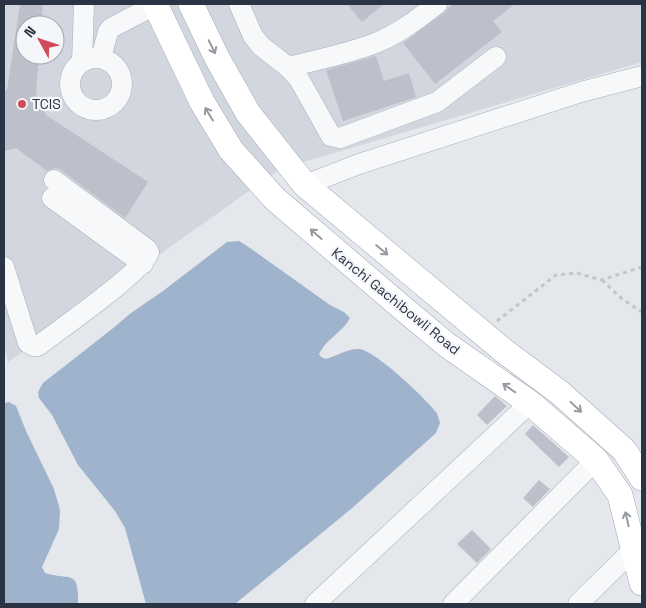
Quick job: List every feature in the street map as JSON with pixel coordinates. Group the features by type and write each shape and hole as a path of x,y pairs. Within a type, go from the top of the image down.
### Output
{"main road":[{"name":"Kanchi Gachibowli Road","path":"155,4 202,102 230,150 275,199 447,345 530,403 596,460 620,495 642,583"},
{"path":"191,4 217,58 248,113 305,185 504,351 559,392 624,450 642,478"}],"street":[{"path":"82,62 84,4"},
{"path":"101,58 108,32 111,28 155,4"},
{"path":"239,4 257,41 288,67 299,79 331,136 340,138 437,102 496,56"},
{"path":"288,67 378,42 409,25 438,4"},
{"path":"101,58 116,67 121,75 122,84 116,100 110,106 92,110 84,107 72,94 71,76 75,68 82,62 101,58"},
{"path":"305,185 368,160 581,92 642,76"},
{"path":"4,267 28,343 38,346 142,264 148,256 149,252 147,249 53,189"},
{"path":"315,604 530,403"},
{"path":"454,604 596,460"},
{"path":"578,604 634,549"}],"path":[{"path":"601,280 642,267"},
{"path":"483,333 556,275 577,273 601,280 621,298 642,312"}],"shaded area":[{"path":"4,4 642,4 642,62 280,169 8,362 4,347"}],"water":[{"path":"239,241 330,305 344,312 350,318 322,349 319,354 321,357 326,359 355,349 366,351 388,366 422,397 436,412 440,423 436,433 351,509 235,604 146,604 125,528 115,511 78,465 52,415 39,398 38,392 43,383 131,313 227,242"},
{"path":"9,402 16,406 54,489 60,510 59,529 42,567 45,573 75,580 78,604 4,604 4,403"}],"building":[{"name":"TCIS","path":"20,4 43,4 42,15 18,15"},
{"path":"347,4 384,4 362,22"},
{"path":"452,4 515,4 493,21 502,32 435,84 403,43 444,13"},
{"name":"TCIS","path":"15,37 15,65 38,65 36,93 46,115 148,182 125,218 61,170 55,168 47,171 16,148 4,151 4,92 7,90"},
{"path":"376,56 384,81 409,73 416,97 343,121 326,70"},
{"path":"495,396 507,406 487,425 477,415"},
{"path":"533,425 569,457 559,467 525,434"},
{"path":"539,480 550,489 533,507 523,498"},
{"path":"472,530 491,549 477,563 457,544"}],"place":[{"name":"TCIS","path":"22,104"}]}
